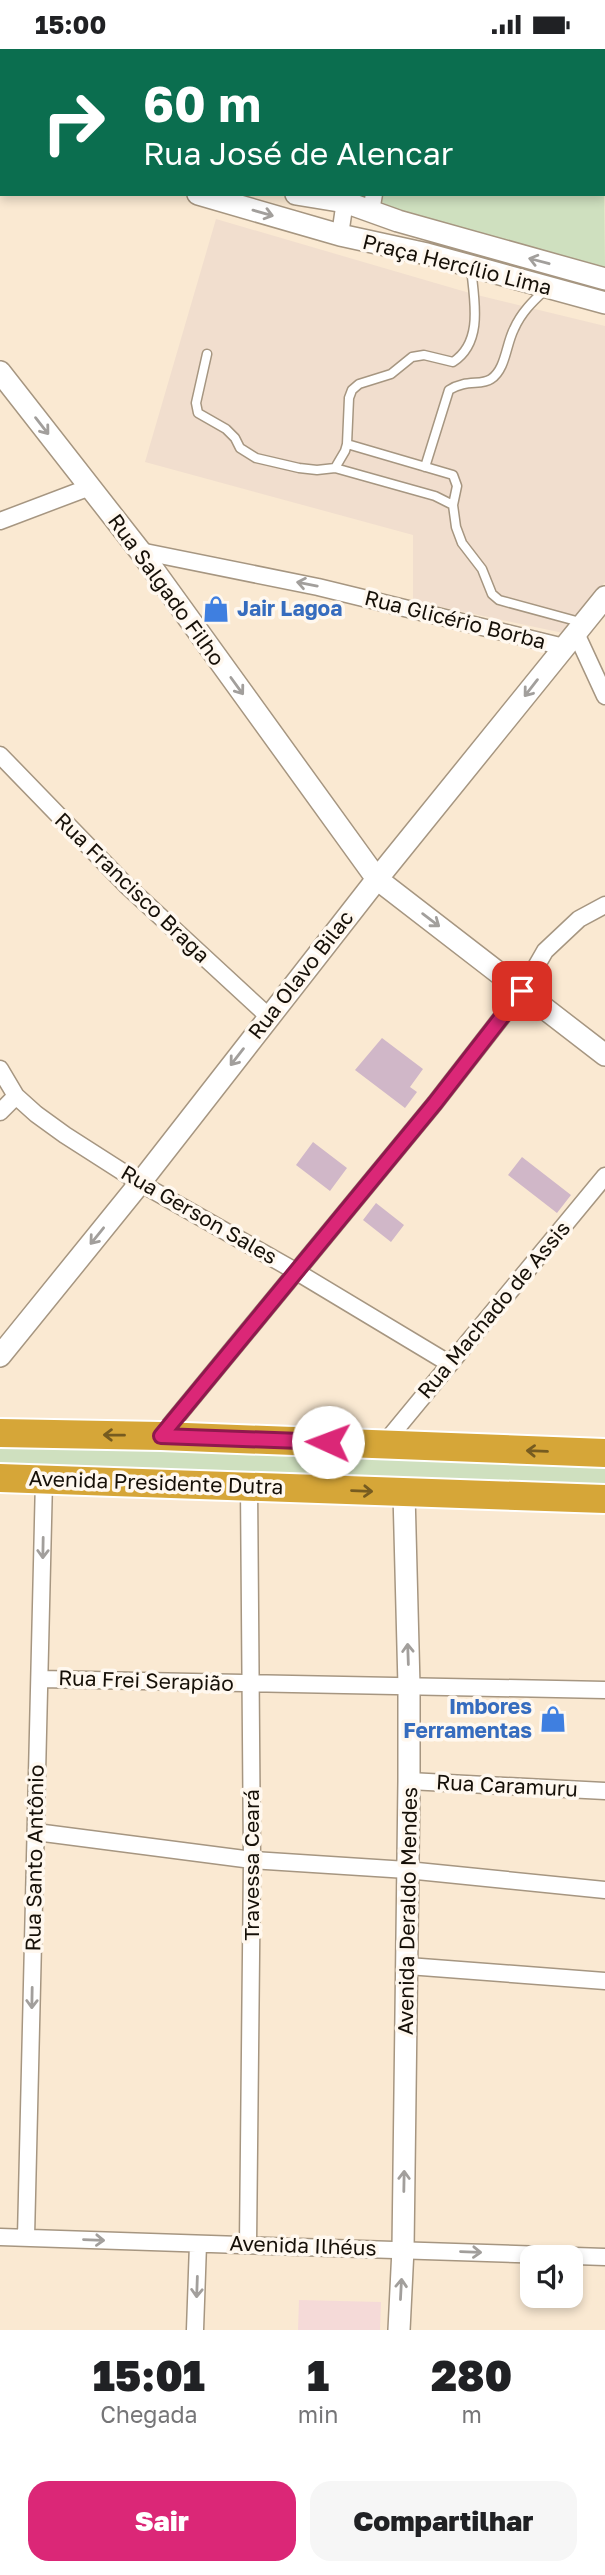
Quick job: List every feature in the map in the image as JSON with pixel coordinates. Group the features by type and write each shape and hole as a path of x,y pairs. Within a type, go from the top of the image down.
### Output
{"highway":[{"path":"0,1433 161,1436 605,1453"},
{"name":"Avenida Presidente Dutra","path":"0,1478 605,1500"}],"street":[{"path":"205,196 341,235"},
{"path":"321,196 346,198"},
{"name":"Praça Hercílio Lima","path":"605,279 398,221 373,202 346,198 341,235 427,254 605,303"},
{"name":"Rua Salgado Filho","path":"0,372 140,551 377,879 605,1055"},
{"path":"0,521 90,487"},
{"name":"Rua Glicério Borba","path":"140,551 574,634"},
{"name":"Rua Olavo Bilac","path":"0,1356 140,1183 377,879 605,597"},
{"path":"574,634 605,696"},
{"name":"Rua Francisco Braga","path":"0,755 126,885 268,1016"},
{"path":"161,1436 435,1103 522,991 536,965 560,935 579,919 605,905"},
{"name":"Rua Gerson Sales","path":"0,1069 16,1095 65,1135 140,1183 297,1272 450,1364"},
{"path":"0,1112 16,1095"},
{"name":"Rua Machado de Assis","path":"383,1445 605,1176"},
{"name":"Rua Santo Antônio","path":"26,2237 44,1479"},
{"name":"Travessa Ceará","path":"248,2244 252,1860 249,1486"},
{"name":"Avenida Deraldo Mendes","path":"399,2330 408,1966 409,1686 404,1493"},
{"name":"Rua Frei Serapião","path":"40,1679 605,1691"},
{"name":"Rua Caramuru","path":"409,1781 605,1791"},
{"path":"36,1832 252,1860 407,1870 605,1890"},
{"path":"408,1966 605,1981"},
{"name":"Avenida Ilhéus","path":"0,2237 605,2257"},
{"path":"195,2330 198,2244"}],"lane":[{"path":"335,468 347,444 349,398 352,390 359,384 391,373 412,358 424,355 453,362 466,350 476,320 471,267"},
{"path":"425,467 449,390 459,384 493,379 501,368 513,330 526,307 547,288"},
{"path":"207,354 196,403 198,413 226,429 235,437 240,448 256,458 299,468 335,468 435,496 453,505"},
{"path":"347,444 453,475 457,480 453,505 456,527 462,543 482,569 492,594 499,600 574,634"}],"shaded area":[{"path":"216,219 473,294 605,326 605,582 563,633 413,601 413,535 145,462"},
{"path":"299,2300 381,2302 380,2330 298,2330"}],"green space":[{"path":"380,196 604,196 605,268 398,214 383,204"},
{"path":"0,1444 605,1467 605,1484 0,1464"}],"building":[{"path":"382,1038 423,1069 410,1087 417,1092 405,1108 355,1070"},
{"path":"313,1142 347,1168 330,1191 296,1165"},
{"path":"522,1157 571,1195 557,1213 508,1175"},
{"path":"376,1203 404,1225 391,1242 363,1220"}],"place":[{"name":"Jair Lagoa","path":"216,609"},
{"name":"Imbores Ferramentas","path":"553,1719"}],"route":[{"path":"328,1442 161,1436 435,1103 522,991"}]}
